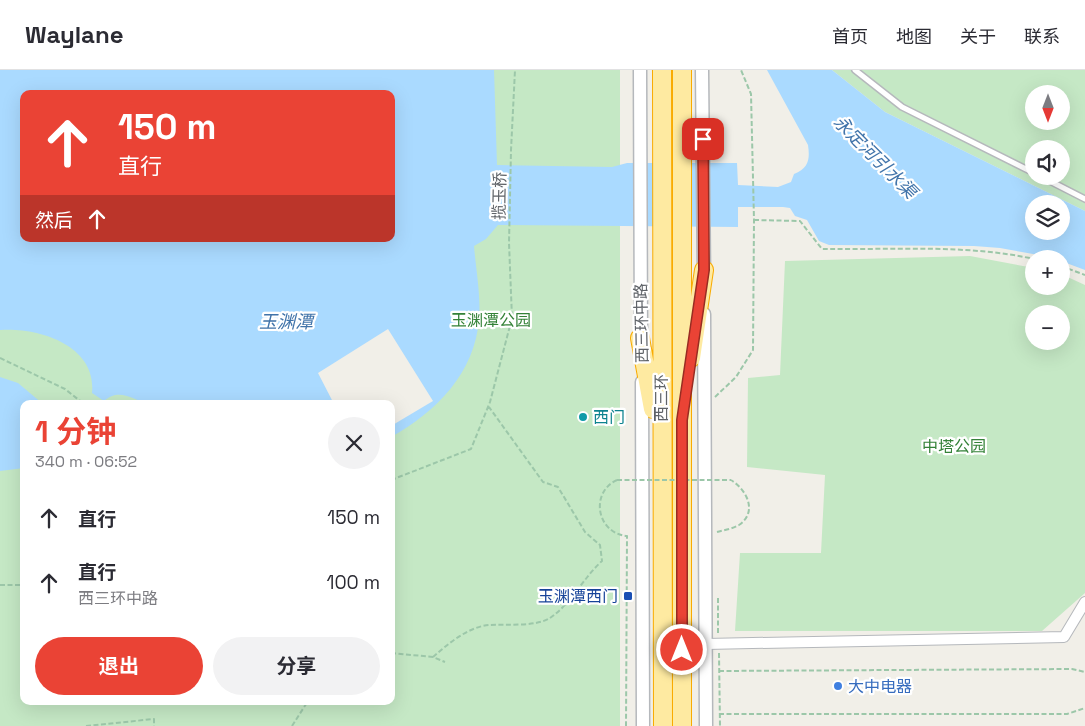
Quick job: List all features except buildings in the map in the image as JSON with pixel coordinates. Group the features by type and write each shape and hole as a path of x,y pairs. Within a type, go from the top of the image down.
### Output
{"highway":[{"name":"西三环","path":"662,70 661,454 663,726"},
{"name":"西三环","path":"682,70 682,726"},
{"path":"682,420 704,270"},
{"path":"640,338 661,454"}],"street":[{"name":"西三环中路","path":"640,70 643,726"},
{"path":"702,70 706,726"},
{"path":"706,644 1064,637 1085,602"}],"lane":[{"path":"856,70 902,107 1025,168"},
{"path":"1058,185 1085,199"}],"path":[{"name":"揽玉桥","path":"395,478 472,449 488,406 512,318 509,243 515,70"},
{"path":"715,398 736,377 753,350 754,220 751,94 741,70"},
{"path":"754,220 800,221 822,249 972,251 1025,257"},
{"path":"1070,269 1085,275"},
{"path":"0,358 65,389 79,400"},
{"path":"432,656 456,637 487,625 517,625 549,619 576,593 602,561 600,545 585,532 558,487 543,482 488,406"},
{"path":"626,726 627,536 610,531 603,523 600,512 600,497 608,484 617,480 731,480 743,488 748,501 748,514 741,524 717,532"},
{"path":"0,585 20,585"},
{"path":"395,653 432,656 445,662"},
{"path":"719,671 1072,669 1085,672"},
{"path":"292,726 305,705"},
{"path":"720,714 1067,714 1085,708"},
{"path":"86,726 154,719 154,726"}],"green space":[{"name":"玉渊潭公园","path":"0,70 620,70 620,726 0,726"},
{"path":"832,70 1085,70 1085,211 1070,204 1070,195 1053,195 1032,185 1070,185 1070,140 1025,140 1025,181 885,112"},
{"name":"中塔公园","path":"970,256 1025,266 1025,295 1070,295 1070,278 1085,285 1085,593 1042,631 735,631 740,553 821,553 825,475 747,467 748,378 780,375 785,261"}],"water":[{"name":"玉渊潭","path":"0,70 494,70 497,165 612,167 627,163 737,163 738,185 778,187 791,182 794,174 806,166 809,150 767,70 832,70 885,112 1025,181 1025,185 1032,185 1053,195 1025,195 1025,240 1070,240 1070,204 1085,211 1085,270 1070,264 1070,250 1025,250 1025,253 974,246 829,245 819,241 807,220 795,216 790,208 783,207 738,207 738,227 498,225 486,239 474,246 479,292 479,319 476,339 470,357 450,389 438,403 423,416 395,435 395,400 137,400 125,395 115,395 102,400 92,393 91,376 85,362 75,351 62,342 31,332 0,330"},
{"path":"0,377 18,383 38,400 20,400 20,468 0,471"}],"pier":[{"path":"388,329 433,401 395,424 395,400 332,400 318,373"}],"place":[{"name":"西门","path":"583,417"},
{"name":"玉渊潭西门","path":"628,596"},
{"name":"大中电器","path":"838,686"}],"route":[{"path":"682,650 682,420 704,270 703,139"}],"water label":[{"name":"永定河引水渠","path":"875,157"}]}
